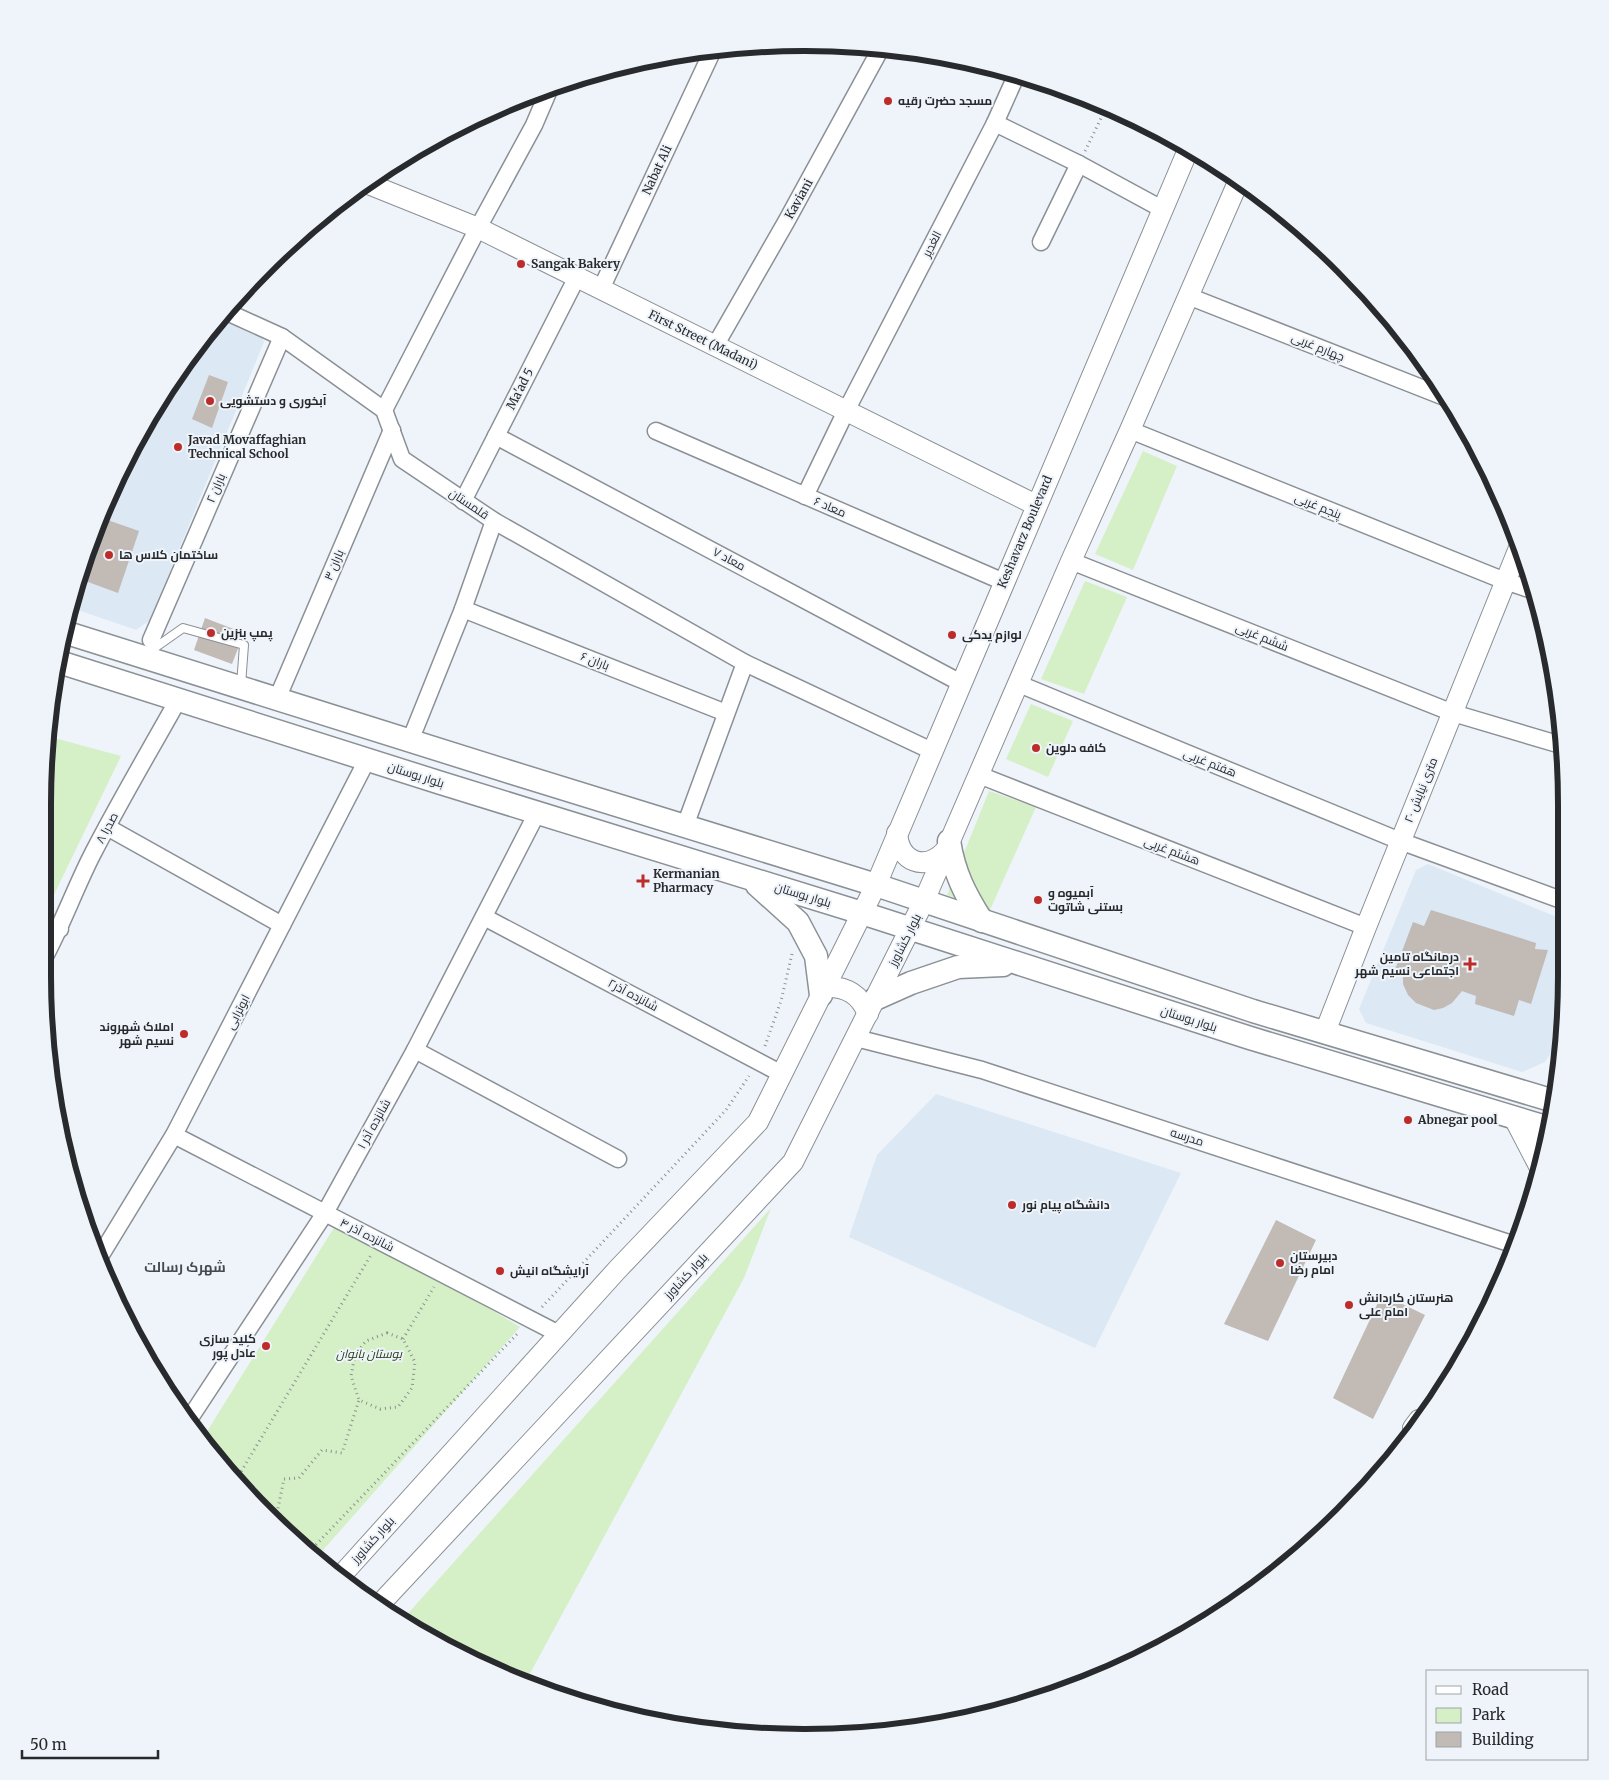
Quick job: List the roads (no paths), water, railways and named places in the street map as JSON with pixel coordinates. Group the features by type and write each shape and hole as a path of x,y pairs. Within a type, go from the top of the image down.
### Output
{"main road":[{"name":"بلوار بوستان","path":"72,633 147,648 240,687 876,885 1253,1010 1326,1032 1544,1114"},
{"name":"بلوار بوستان","path":"65,664 367,760 862,913 1250,1038 1514,1118 1544,1115"},
{"path":"441,783 451,754"},
{"path":"947,846 968,898 982,921"},
{"path":"750,879 798,922 816,956 823,991"},
{"path":"872,1006 911,983 958,967 1019,964"}],"street":[{"name":"Kaviani","path":"715,346 786,222 877,55"},
{"name":"Nabat Ali","path":"601,289 709,58"},
{"name":"الغدیر","path":"805,496 846,411 995,123 1014,81"},
{"path":"233,314 282,337 384,410 478,228 534,125 546,97"},
{"path":"995,123 1079,164 1162,209"},
{"name":"Keshavarz Boulevard","path":"862,913 876,885 1186,155"},
{"path":"1041,242 1079,164"},
{"name":"First Street (Madani)","path":"374,186 478,228 1036,505"},
{"path":"924,901 1071,560 1236,187"},
{"name":"Ma'ad 5","path":"463,501 577,277"},
{"name":"چهارم غربی","path":"1188,296 1436,394"},
{"name":"باران ۲","path":"147,648 282,337"},
{"name":"قلمستان","path":"384,410 402,459 494,521 745,663 932,751"},
{"name":"باران ۳","path":"277,699 392,430"},
{"name":"پنجم غربی","path":"1130,430 1526,588"},
{"name":"معاد ۶","path":"656,431 1004,582"},
{"name":"معاد ۷","path":"496,436 961,682"},
{"path":"410,741 463,609 494,521"},
{"name":"۲۰ متری نیایش","path":"1326,1032 1400,841 1516,556"},
{"name":"ششم غربی","path":"1071,560 1453,713 1555,743"},
{"name":"باران ۶","path":"463,609 726,713"},
{"path":"685,826 745,663"},
{"name":"هفتم غربی","path":"1019,684 1400,841 1558,899"},
{"name":"صدرا ۸","path":"51,945 90,859 178,700"},
{"name":"ابوترابی","path":"104,1250 174,1135 367,760"},
{"name":"هشتم غربی","path":"979,776 1366,927"},
{"name":"شانزده آذر ۱","path":"193,1414 325,1213 415,1050 537,813"},
{"path":"107,827 282,925"},
{"path":"897,833 898,843 902,852 910,859 919,862 938,859 947,846"},
{"name":"بلوار کشاورز","path":"384,1600 793,1162 924,901"},
{"name":"بلوار کشاورز","path":"345,1572 617,1270 758,1122 862,913"},
{"name":"شانزده آذر۲","path":"484,916 782,1074"},
{"path":"51,927 60,929"},
{"path":"823,991 836,987 847,989 864,1004 872,1006"},
{"name":"مدرسه","path":"856,1038 982,1070 1508,1243"},
{"path":"415,1050 618,1159"},
{"path":"1514,1118 1535,1158"},
{"name":"شانزده آذر ۴","path":"174,1135 559,1334"}],"lane":[{"path":"147,648 183,628 244,645 240,687"}],"place":[{"name":"مسجد حضرت رقیه","path":"888,101"},
{"name":"Sangak Bakery","path":"521,264"},
{"name":"آبخوری و دستشویی","path":"210,401"},
{"name":"Javad Movaffaghian Technical School","path":"178,447"},
{"name":"ساختمان کلاس ها","path":"109,555"},
{"name":"پمپ بنزین","path":"211,633"},
{"name":"لوازم یدکی","path":"952,635"},
{"name":"کافه دلوین","path":"1036,748"},
{"name":"Kermanian Pharmacy","path":"643,881"},
{"name":"آبمیوه و بستنی شاتوت","path":"1038,900"},
{"name":"درمانگاه تامین اجتماعی نسیم شهر","path":"1470,964"},
{"name":"املاک شهروند نسیم شهر","path":"184,1034"},
{"name":"Abnegar pool","path":"1408,1120"},
{"name":"دانشگاه پیام نور","path":"1012,1205"},
{"name":"دبیرستان امام رضا","path":"1280,1263"},
{"name":"آرایشگاه انیش","path":"500,1271"},
{"name":"هنرستان کاردانش امام علی","path":"1349,1305"},
{"name":"کلید سازی عادل پور","path":"266,1346"}],"district":[{"name":"شهرک رسالت","path":"185,1267"}],"park label":[{"name":"بوستان بانوان","path":"369,1354"}]}
